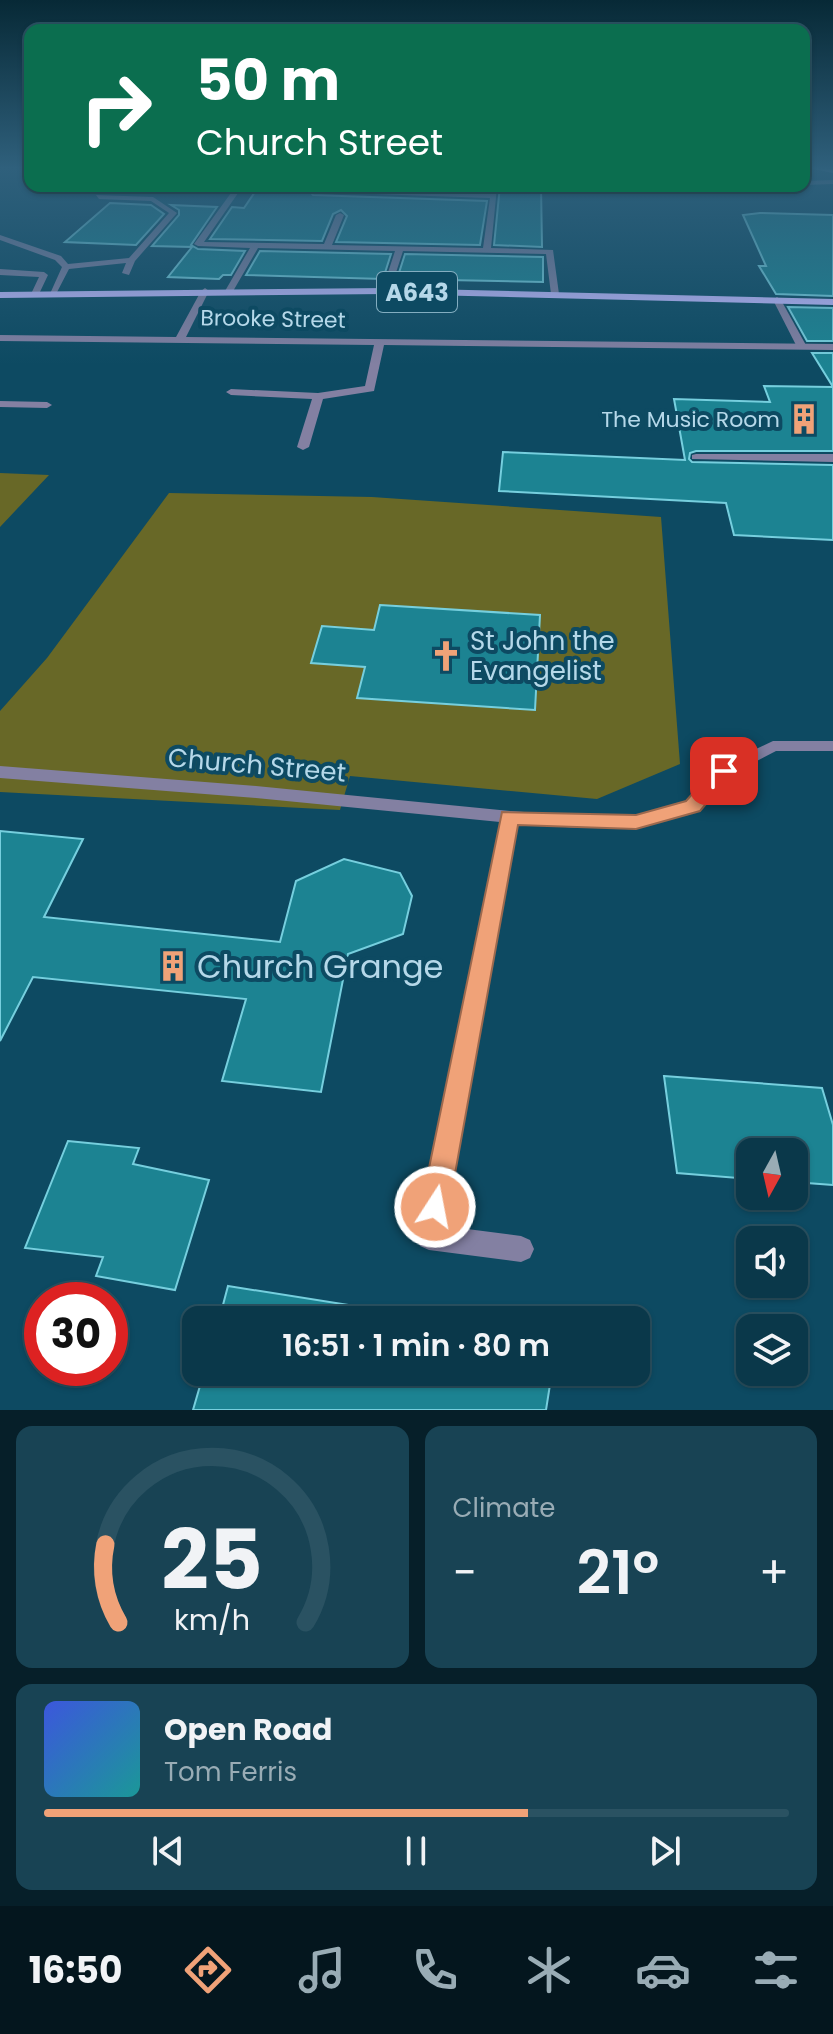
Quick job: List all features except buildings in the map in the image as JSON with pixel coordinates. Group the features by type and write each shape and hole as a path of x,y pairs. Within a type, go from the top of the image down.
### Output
{"main road":[{"name":"A643","path":"0,295 386,291 833,302"}],"street":[{"path":"126,273 131,260 154,234"},
{"path":"205,234 198,244 550,252 555,294"},
{"path":"327,247 332,234"},
{"path":"487,251 489,234"},
{"path":"0,237 58,258 66,267"},
{"path":"229,291 255,246"},
{"path":"386,291 400,249"},
{"path":"66,267 131,260"},
{"path":"52,294 66,267"},
{"path":"0,272 44,275 35,294"},
{"path":"181,337 205,291"},
{"path":"777,300 802,347"},
{"name":"Brooke Street","path":"0,338 181,337 833,347"},
{"path":"231,392 318,396 370,389 380,341"},
{"path":"303,447 318,396"},
{"path":"0,404 47,405"},
{"path":"696,457 833,458"},
{"name":"Church Street","path":"0,772 256,792 510,817 636,822 693,806 724,771 773,746 833,746"},
{"path":"510,817 429,1237 521,1249"}],"shaded area":[{"path":"0,473 49,475 0,527"},
{"path":"169,493 372,497 661,517 680,764 597,799 350,776 340,810 0,792 0,711 47,658"}],"place":[{"name":"The Music Room","path":"804,419"},
{"name":"St John the Evangelist","path":"446,656"},
{"name":"Church Grange","path":"173,966"}],"route":[{"path":"435,1207 510,817 636,822 693,806 724,771"}]}
